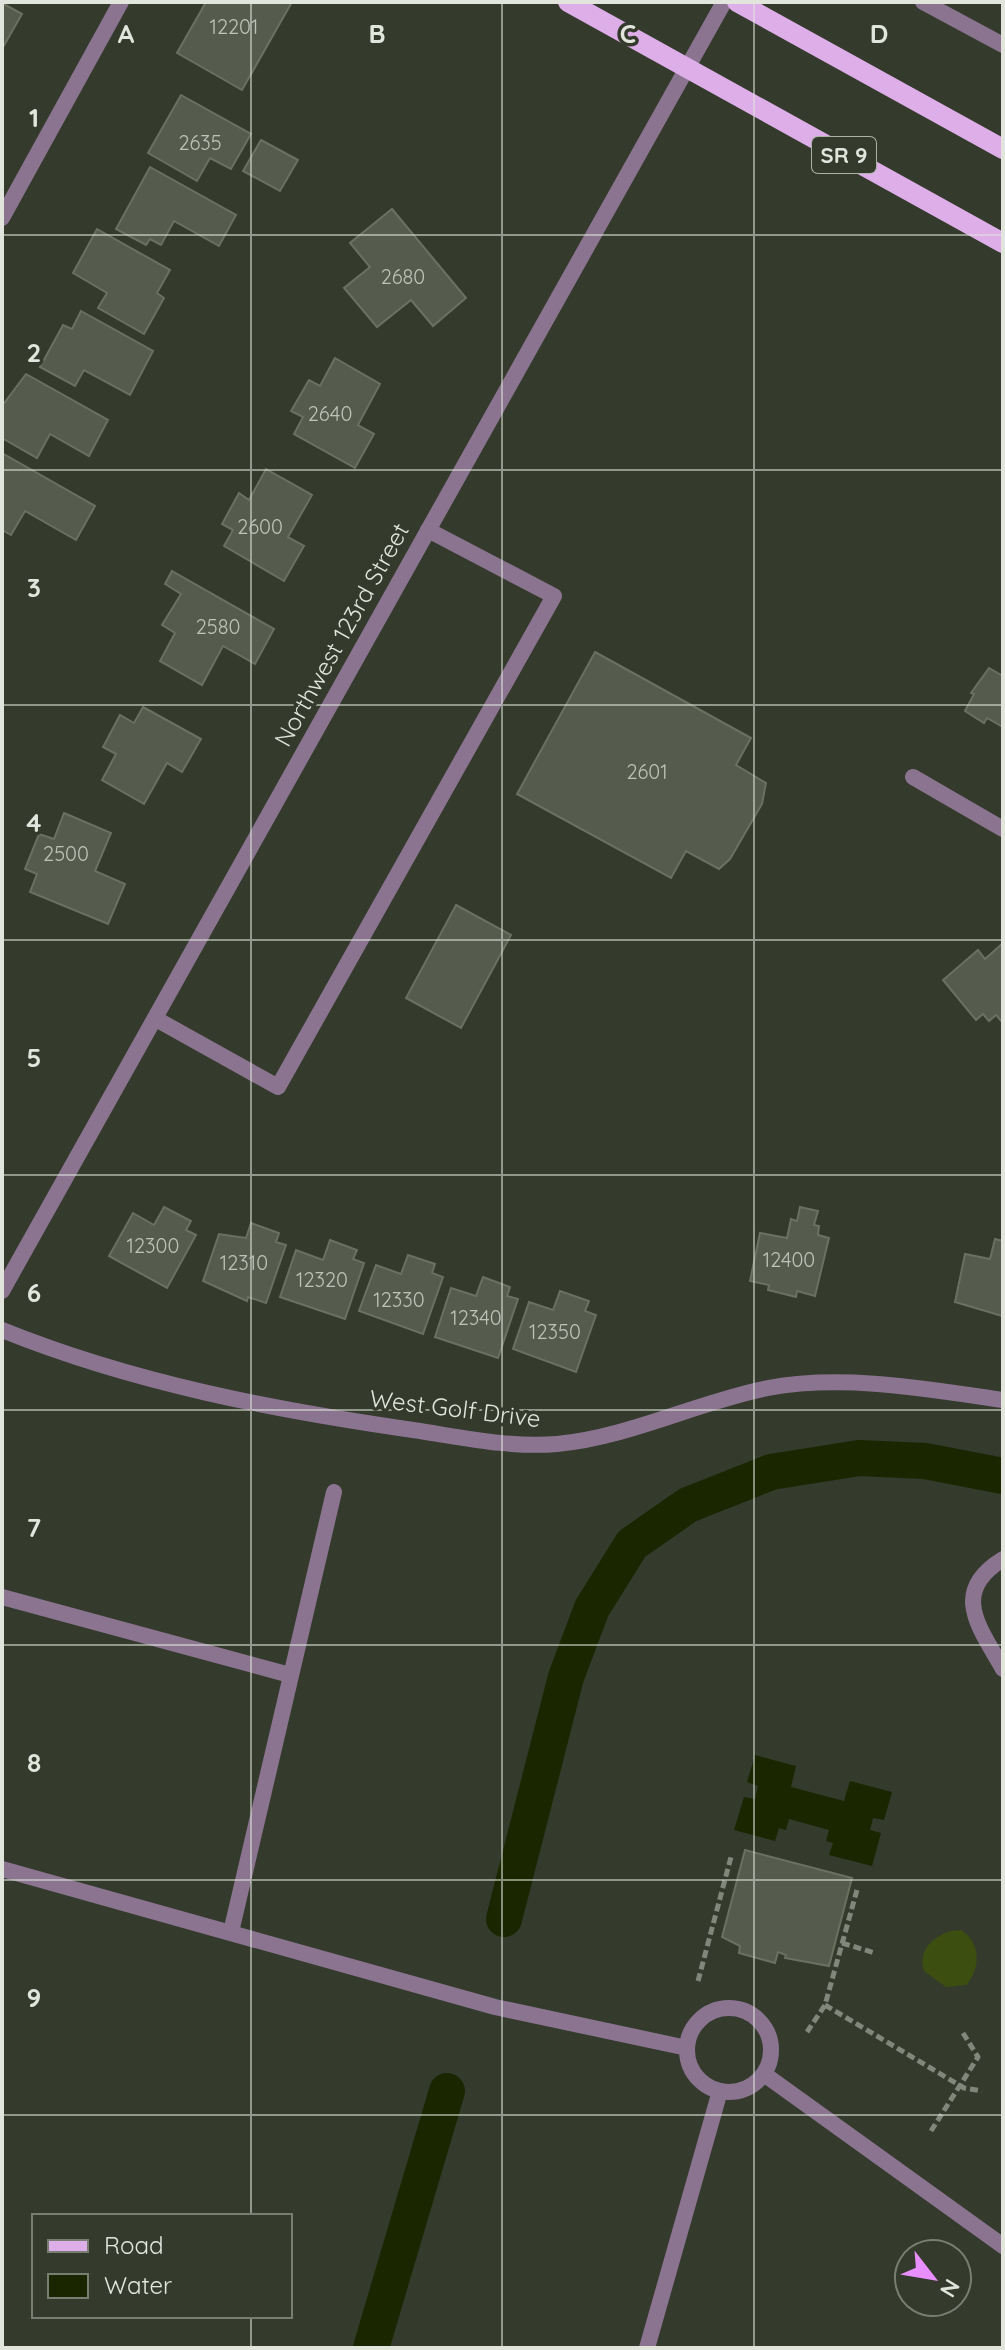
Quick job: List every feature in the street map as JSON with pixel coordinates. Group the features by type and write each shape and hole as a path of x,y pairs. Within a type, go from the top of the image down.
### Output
{"main road":[{"name":"SR 9","path":"568,2 1003,243"},
{"path":"737,2 1003,149"}],"street":[{"path":"2,218 121,2"},
{"name":"Northwest 123rd Street","path":"2,1291 724,2"},
{"path":"923,2 1003,45"},
{"path":"156,1019 278,1087 554,596 428,530"},
{"path":"913,777 1003,829"},
{"name":"West Golf Drive","path":"2,1330 62,1353 184,1387 380,1425 514,1444 588,1439 790,1385 881,1385 1003,1400"},
{"path":"231,1932 334,1492"},
{"path":"1003,1559 983,1575 972,1598 973,1614 1003,1669"},
{"path":"2,1597 290,1675"},
{"path":"2,1869 507,2010 687,2048"},
{"path":"730,2008 743,2011 754,2017 769,2037 769,2062 764,2074 744,2090 720,2091 708,2087 692,2071 687,2048 690,2035 706,2015 730,2008"},
{"path":"764,2074 1003,2246"},
{"path":"647,2348 720,2091"}],"path":[{"path":"698,1981 731,1857"},
{"path":"728,1870 738,1874"},
{"path":"807,2032 825,2005 857,1890"},
{"path":"842,1943 875,1953"},
{"path":"825,2005 960,2086 982,2091"},
{"path":"931,2131 978,2057 963,2033"}],"shaded area":[{"path":"961,1930 972,1941 976,1964 966,1985 946,1987 924,1971 923,1955 938,1937"}],"water":[{"path":"755,1755 796,1766 791,1787 844,1801 850,1781 892,1792 884,1820 873,1818 870,1830 881,1833 872,1866 829,1855 833,1843 826,1841 829,1830 789,1819 786,1830 779,1828 775,1841 734,1830 744,1797 755,1799 758,1786 747,1782"}],"building":[{"path":"206,2 292,2 242,90 177,53"},
{"path":"2,3 22,14 2,49"},
{"path":"181,95 251,134 231,169 210,158 197,181 148,153"},
{"path":"261,140 298,160 280,191 243,171"},
{"path":"150,167 236,215 219,246 174,221 161,245 150,239 146,245 116,229"},
{"path":"392,209 466,298 433,326 411,300 377,327 344,288 370,267 350,243"},
{"path":"97,229 170,270 157,293 164,298 144,334 98,308 107,293 73,273"},
{"path":"81,311 153,351 130,395 84,370 75,386 40,367 63,325 72,329"},
{"path":"335,358 380,384 358,425 374,434 355,468 294,434 303,417 291,411 309,380 320,386"},
{"path":"26,374 108,420 89,456 50,434 37,458 2,438 2,406"},
{"path":"2,453 95,506 76,540 25,511 11,535 2,530"},
{"path":"266,469 312,495 288,537 304,546 284,581 224,546 233,530 222,524 239,493 249,500"},
{"path":"172,571 274,629 255,664 223,646 202,685 160,661 175,633 162,625 181,594 165,584"},
{"path":"595,652 751,738 736,765 766,783 762,804 730,859 719,869 686,851 671,878 517,794"},
{"path":"989,668 1003,676 1003,727 987,718 984,723 965,711 974,694 971,693"},
{"path":"143,707 201,739 182,772 167,763 144,804 102,780 116,754 103,747 120,715 134,723"},
{"path":"64,813 111,833 95,871 125,884 108,924 30,892 37,874 25,869 39,834 54,839"},
{"path":"456,905 511,935 461,1028 406,998"},
{"path":"1003,943 1003,1023 996,1015 989,1021 983,1014 976,1020 943,980 978,950 985,959"},
{"path":"164,1207 191,1221 186,1230 196,1235 167,1288 109,1256 133,1213 154,1225"},
{"path":"800,1207 818,1211 814,1225 819,1226 818,1235 829,1238 815,1296 797,1291 796,1297 768,1290 769,1285 750,1281 760,1233 787,1238 791,1219 797,1221"},
{"path":"251,1223 279,1233 276,1242 286,1245 266,1303 248,1297 247,1301 203,1281 219,1234 246,1238"},
{"path":"995,1239 1003,1241 1002,1316 955,1302 965,1254 990,1259"},
{"path":"330,1240 357,1250 353,1259 364,1263 345,1319 280,1297 296,1250 323,1260"},
{"path":"408,1255 435,1264 432,1273 443,1277 423,1334 359,1311 376,1265 401,1274"},
{"path":"483,1277 510,1287 507,1296 518,1299 498,1358 435,1337 451,1288 476,1296"},
{"path":"560,1291 589,1301 585,1311 596,1315 576,1372 513,1349 529,1302 553,1310"},
{"path":"745,1850 852,1878 829,1966 785,1958 786,1955 778,1952 775,1963 739,1953 740,1946 722,1937"}],"waterway":[{"path":"504,1919 566,1677 592,1608 632,1544 688,1505 771,1472 859,1458 925,1461 1003,1476"},
{"path":"371,2348 447,2091"}]}
